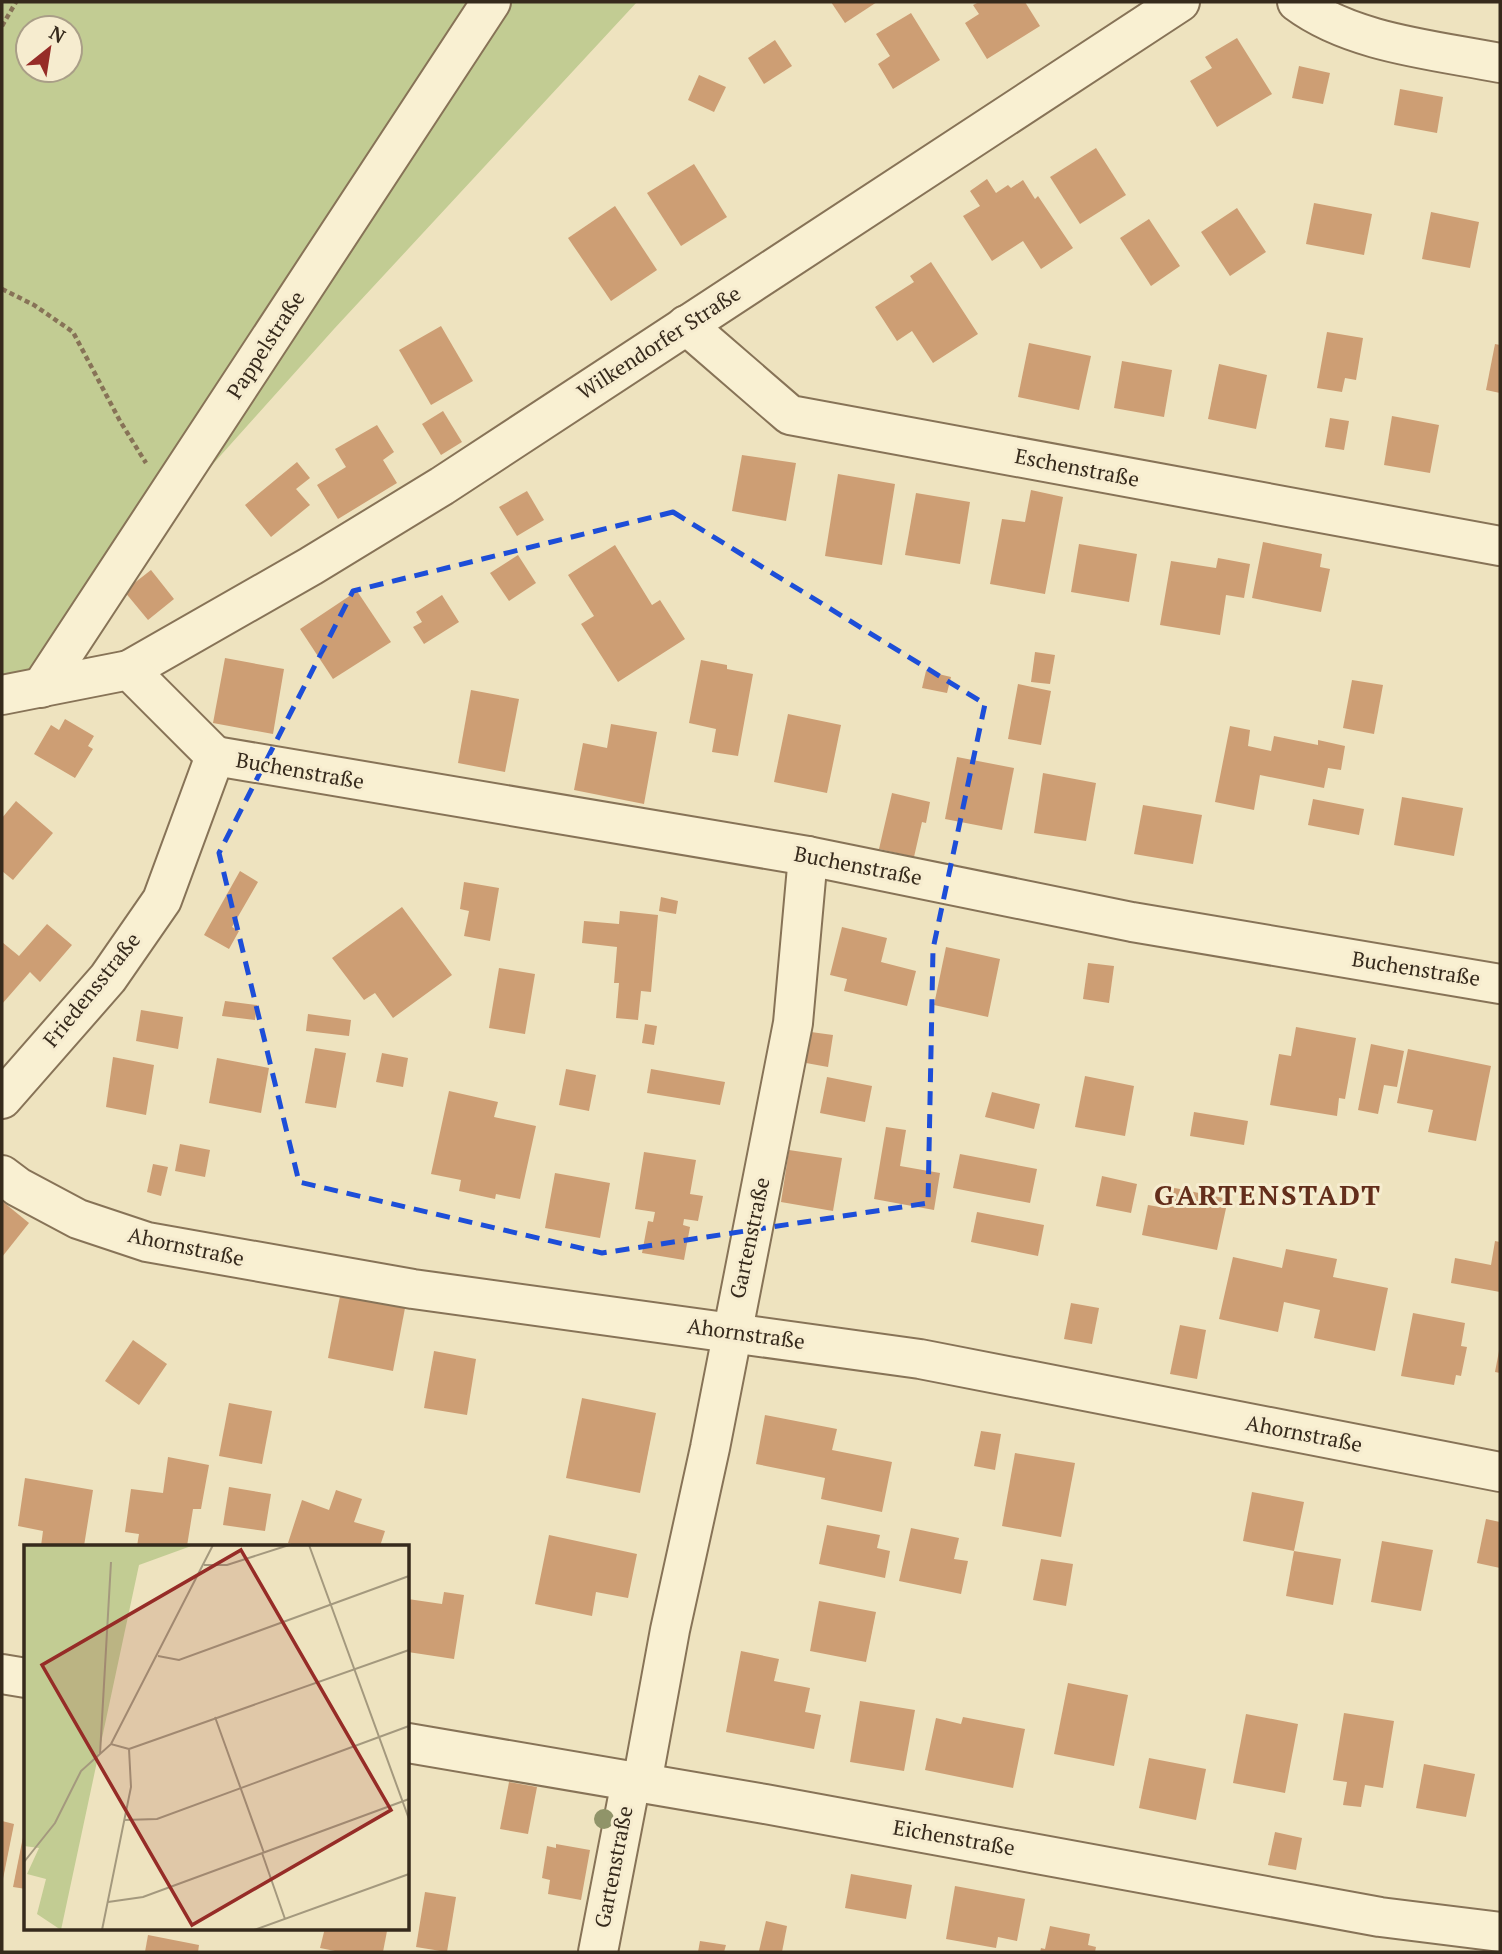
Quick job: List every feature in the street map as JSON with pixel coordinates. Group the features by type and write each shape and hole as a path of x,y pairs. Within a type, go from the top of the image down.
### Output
{"street":[{"name":"Pappelstraße","path":"41,688 491,2"},
{"name":"Wilkendorfer Straße","path":"2,695 129,670 311,566 442,486 1180,2"},
{"path":"1297,2 1310,12 1375,38 1500,63"},
{"name":"Eschenstraße","path":"686,325 790,415 1500,546"},
{"path":"129,670 215,756"},
{"name":"Buchenstraße","path":"215,756 808,856 1132,922 1500,984"},
{"name":"Friedensstraße","path":"2,1098 108,978 162,900 215,756"},
{"name":"Gartenstraße","path":"598,1952 710,1448 793,1023 808,856"},
{"name":"Ahornstraße","path":"2,1175 18,1187 78,1219 147,1242 413,1289 920,1359 1500,1472"},
{"path":"2,1674 24,1678"},
{"name":"Eichenstraße","path":"410,1743 765,1804 1380,1917 1500,1932"}],"path":[{"path":"2,26 16,2"},
{"path":"2,289 34,305 73,332 120,421 166,497"}],"highlighted area":[{"path":"673,512 985,704 933,949 928,1203 602,1253 299,1182 219,853 353,591"}],"green space":[{"path":"2,2 637,2 334,329 40,657 2,714"}],"building":[{"path":"831,2 877,2 845,23"},
{"path":"979,2 1025,2 1040,26 987,59 965,23 979,14 973,5"},
{"path":"911,13 940,60 893,89 878,64 890,56 876,34"},
{"path":"1237,38 1272,94 1217,127 1190,81 1212,68 1205,57"},
{"path":"775,40 792,66 764,84 748,58"},
{"path":"1299,66 1330,73 1323,104 1292,98"},
{"path":"699,75 726,87 714,112 688,100"},
{"path":"1400,89 1443,97 1437,133 1394,125"},
{"path":"1096,148 1126,195 1080,224 1050,177"},
{"path":"694,164 727,217 681,246 647,193"},
{"path":"987,179 996,193 1023,180 1035,199 1038,196 1073,248 1041,269 1023,241 992,261 963,216 980,206 970,191"},
{"path":"1314,203 1372,214 1364,255 1306,244"},
{"path":"615,206 657,270 611,301 568,238"},
{"path":"1237,208 1266,252 1230,276 1201,232"},
{"path":"1431,212 1479,222 1470,268 1422,259"},
{"path":"1149,219 1180,266 1151,286 1120,238"},
{"path":"931,262 978,334 933,363 912,331 897,341 875,307 914,282 910,276"},
{"path":"441,326 473,381 431,405 399,350"},
{"path":"1327,332 1363,338 1356,380 1345,378 1342,392 1317,388"},
{"path":"1029,343 1091,356 1079,410 1018,397"},
{"path":"1495,344 1500,345 1500,393 1486,390"},
{"path":"1122,361 1172,370 1164,417 1114,408"},
{"path":"1219,364 1267,375 1256,429 1208,419"},
{"path":"443,411 462,442 441,455 422,424"},
{"path":"1392,416 1439,425 1430,473 1384,465"},
{"path":"1330,418 1349,421 1344,450 1325,447"},
{"path":"377,425 394,452 383,460 397,483 338,519 317,485 346,467 335,449"},
{"path":"742,455 796,463 786,521 732,511"},
{"path":"297,462 310,478 296,489 310,505 271,537 245,505"},
{"path":"838,474 895,484 882,565 825,556"},
{"path":"1031,490 1063,497 1045,594 990,584 1002,519 1025,522"},
{"path":"527,491 544,520 517,536 499,507"},
{"path":"916,493 970,502 960,564 905,555"},
{"path":"1263,542 1322,554 1320,567 1330,569 1321,612 1252,598"},
{"path":"1079,544 1137,554 1129,602 1071,592"},
{"path":"615,545 652,605 660,600 685,639 618,682 581,624 594,616 568,575"},
{"path":"518,555 536,583 509,601 490,573"},
{"path":"1218,558 1250,564 1244,598 1226,595 1220,635 1160,625 1171,561 1216,568"},
{"path":"151,570 174,599 148,620 124,591"},
{"path":"357,591 391,642 333,679 300,629"},
{"path":"442,595 459,622 424,644 413,627 422,622 416,612"},
{"path":"1035,652 1055,655 1050,684 1031,682"},
{"path":"225,658 284,669 273,734 213,723"},
{"path":"701,660 753,674 738,756 712,752 716,729 689,723"},
{"path":"926,671 951,677 947,693 922,688"},
{"path":"1352,680 1383,685 1374,734 1343,728"},
{"path":"1018,684 1051,691 1041,745 1008,739"},
{"path":"471,690 519,699 505,772 458,763"},
{"path":"788,714 841,725 827,793 774,782"},
{"path":"65,719 94,736 88,746 93,749 75,778 34,754 51,725 59,730"},
{"path":"611,724 657,732 644,804 574,790 583,743 607,748"},
{"path":"1230,726 1250,730 1248,746 1271,751 1274,736 1318,745 1318,740 1345,746 1341,770 1328,768 1324,788 1260,775 1254,810 1215,802"},
{"path":"957,757 1014,768 1002,830 945,819"},
{"path":"1043,773 1096,783 1086,841 1034,833"},
{"path":"892,793 930,802 914,857 879,849"},
{"path":"1402,797 1463,808 1454,856 1394,845"},
{"path":"1313,799 1364,809 1359,835 1308,825"},
{"path":"16,801 53,833 13,880 2,871 2,818"},
{"path":"1143,805 1202,815 1193,864 1134,854"},
{"path":"240,871 258,882 232,927 239,931 229,949 204,935"},
{"path":"464,882 499,888 490,941 464,936 469,911 460,909"},
{"path":"661,897 678,901 676,914 659,911"},
{"path":"402,907 452,975 393,1018 375,993 364,1000 332,958"},
{"path":"620,911 658,915 651,992 641,991 638,1020 616,1018 619,983 614,983 617,947 582,943 584,921 619,924"},
{"path":"47,924 72,945 40,982 30,972 2,1004 2,942 19,956"},
{"path":"842,927 887,938 881,962 916,971 907,1006 844,991 847,979 830,975"},
{"path":"946,947 1000,959 988,1017 934,1005"},
{"path":"1088,963 1114,966 1109,1003 1083,999"},
{"path":"499,968 535,974 525,1034 489,1028"},
{"path":"225,1001 257,1005 255,1020 222,1016"},
{"path":"141,1010 183,1017 178,1049 136,1041"},
{"path":"308,1014 351,1020 349,1036 306,1031"},
{"path":"645,1024 657,1026 654,1045 642,1043"},
{"path":"1296,1027 1356,1038 1345,1099 1339,1098 1337,1116 1270,1105 1279,1054 1291,1056"},
{"path":"811,1032 833,1035 828,1067 806,1063"},
{"path":"1371,1044 1404,1051 1397,1087 1384,1085 1378,1114 1358,1110"},
{"path":"315,1048 346,1053 336,1108 305,1103"},
{"path":"1408,1049 1491,1066 1476,1141 1428,1132 1433,1110 1397,1103"},
{"path":"382,1053 408,1058 403,1087 376,1082"},
{"path":"113,1057 154,1065 146,1115 106,1107"},
{"path":"217,1058 269,1068 261,1113 209,1103"},
{"path":"566,1069 596,1075 589,1111 559,1105"},
{"path":"651,1069 725,1082 720,1105 647,1093"},
{"path":"1085,1076 1134,1086 1125,1136 1075,1127"},
{"path":"827,1077 872,1086 865,1122 820,1113"},
{"path":"449,1091 498,1102 494,1117 536,1126 520,1199 496,1194 495,1199 459,1191 461,1180 431,1174"},
{"path":"992,1092 1040,1104 1034,1129 985,1117"},
{"path":"1194,1112 1248,1121 1244,1145 1190,1136"},
{"path":"886,1127 906,1130 900,1166 940,1173 934,1210 874,1199"},
{"path":"180,1144 210,1150 205,1177 175,1171"},
{"path":"789,1150 842,1158 833,1211 781,1202"},
{"path":"644,1152 696,1160 690,1194 703,1196 698,1221 684,1219 683,1225 690,1227 684,1260 642,1253 648,1221 653,1222 655,1212 635,1209"},
{"path":"960,1154 1037,1169 1030,1203 953,1188"},
{"path":"153,1164 168,1167 161,1196 147,1192"},
{"path":"555,1173 610,1183 600,1238 545,1228"},
{"path":"1102,1176 1137,1184 1131,1213 1096,1206"},
{"path":"1170,1187 1228,1199 1217,1250 1142,1235 1148,1205 1166,1208"},
{"path":"2,1201 29,1223 2,1257"},
{"path":"977,1212 1044,1225 1038,1256 971,1242"},
{"path":"1495,1241 1500,1242 1500,1292 1451,1283 1455,1258 1491,1265"},
{"path":"1286,1249 1337,1259 1333,1277 1388,1288 1375,1351 1314,1338 1320,1310 1284,1302 1278,1332 1219,1319 1233,1257 1282,1268"},
{"path":"340,1296 405,1308 393,1371 328,1358"},
{"path":"1071,1303 1099,1308 1092,1344 1064,1339"},
{"path":"1413,1313 1465,1323 1461,1346 1467,1347 1461,1376 1456,1375 1454,1385 1401,1376"},
{"path":"1180,1325 1206,1330 1197,1379 1170,1374"},
{"path":"133,1340 167,1364 139,1405 105,1381"},
{"path":"434,1351 476,1359 467,1415 424,1408"},
{"path":"1500,1351 1500,1373 1495,1372"},
{"path":"582,1398 656,1413 640,1493 566,1478"},
{"path":"229,1403 272,1411 262,1464 219,1456"},
{"path":"765,1415 837,1429 832,1450 892,1462 882,1512 821,1499 825,1478 756,1464"},
{"path":"981,1431 1001,1434 995,1470 974,1466"},
{"path":"1015,1453 1075,1463 1061,1537 1002,1526"},
{"path":"168,1457 209,1465 201,1509 193,1509 187,1545 137,1545 139,1534 125,1532 131,1489 163,1493"},
{"path":"25,1478 93,1490 84,1545 41,1545 43,1531 18,1526"},
{"path":"229,1487 271,1494 265,1531 223,1525"},
{"path":"336,1490 362,1499 354,1522 385,1531 380,1545 288,1543 302,1500 329,1510"},
{"path":"1252,1492 1304,1502 1294,1551 1243,1541"},
{"path":"1486,1519 1500,1522 1500,1568 1477,1563"},
{"path":"827,1525 880,1535 877,1548 890,1551 885,1578 819,1564"},
{"path":"911,1528 959,1538 954,1559 968,1561 961,1594 899,1581"},
{"path":"549,1535 637,1554 628,1598 596,1592 592,1616 535,1604"},
{"path":"1382,1541 1433,1550 1421,1611 1371,1602"},
{"path":"1294,1551 1341,1559 1333,1605 1286,1596"},
{"path":"1041,1559 1073,1564 1066,1606 1033,1600"},
{"path":"444,1592 464,1595 454,1659 410,1652 410,1599 442,1604"},
{"path":"819,1601 876,1612 866,1662 810,1651"},
{"path":"741,1651 779,1659 774,1681 810,1688 805,1712 821,1715 814,1749 726,1732"},
{"path":"1068,1683 1128,1695 1114,1766 1054,1754"},
{"path":"860,1701 915,1710 904,1771 850,1762"},
{"path":"1344,1713 1394,1721 1383,1788 1365,1785 1361,1807 1343,1805 1347,1782 1333,1780"},
{"path":"1246,1714 1298,1724 1285,1793 1233,1783"},
{"path":"963,1717 1025,1729 1013,1788 925,1770 936,1718 961,1724"},
{"path":"1149,1758 1206,1769 1196,1820 1139,1808"},
{"path":"1424,1764 1475,1774 1466,1817 1416,1808"},
{"path":"509,1782 537,1787 528,1834 500,1829"},
{"path":"2,1821 14,1824 3,1879 2,1879"},
{"path":"1275,1832 1302,1838 1296,1870 1268,1865"},
{"path":"23,1837 24,1889 13,1887"},
{"path":"556,1844 590,1850 581,1900 548,1894 550,1880 542,1878 547,1846 556,1848"},
{"path":"851,1874 912,1885 906,1919 845,1908"},
{"path":"955,1886 1025,1899 1017,1941 998,1937 996,1948 946,1939"},
{"path":"425,1892 456,1897 447,1952 416,1947"},
{"path":"766,1921 787,1926 782,1952 759,1951"},
{"path":"1050,1926 1090,1934 1088,1945 1096,1947 1095,1952 1040,1952 1041,1948 1045,1949"},
{"path":"324,1930 387,1931 383,1952 340,1952 320,1948"},
{"path":"148,1935 199,1945 198,1952 145,1952"},
{"path":"700,1941 726,1945 724,1952 698,1952"}],"district":[{"name":"GARTENSTADT","path":"1268,1195"}]}
